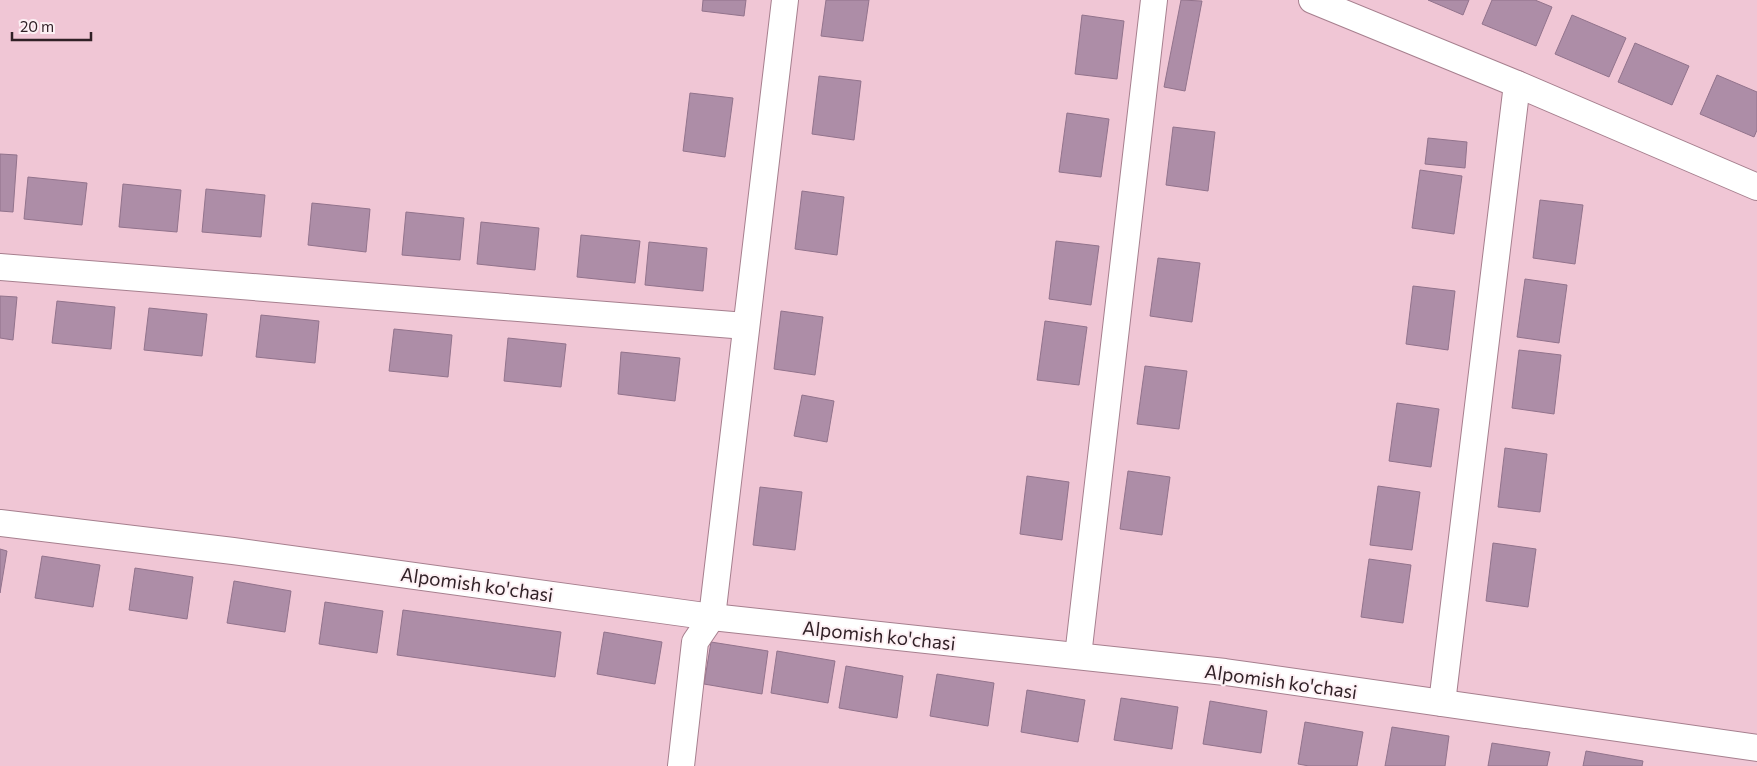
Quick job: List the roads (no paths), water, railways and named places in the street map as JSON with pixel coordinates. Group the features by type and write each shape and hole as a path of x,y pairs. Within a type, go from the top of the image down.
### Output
{"street":[{"path":"681,766 695,642 712,617 785,0"},
{"path":"1078,656 1154,0"},
{"path":"1312,0 1517,84 1757,187"},
{"path":"1442,703 1517,84"},
{"path":"0,267 746,326"},
{"name":"Alpomish ko'chasi","path":"0,523 232,551 712,617 1225,672 1757,748"}]}
